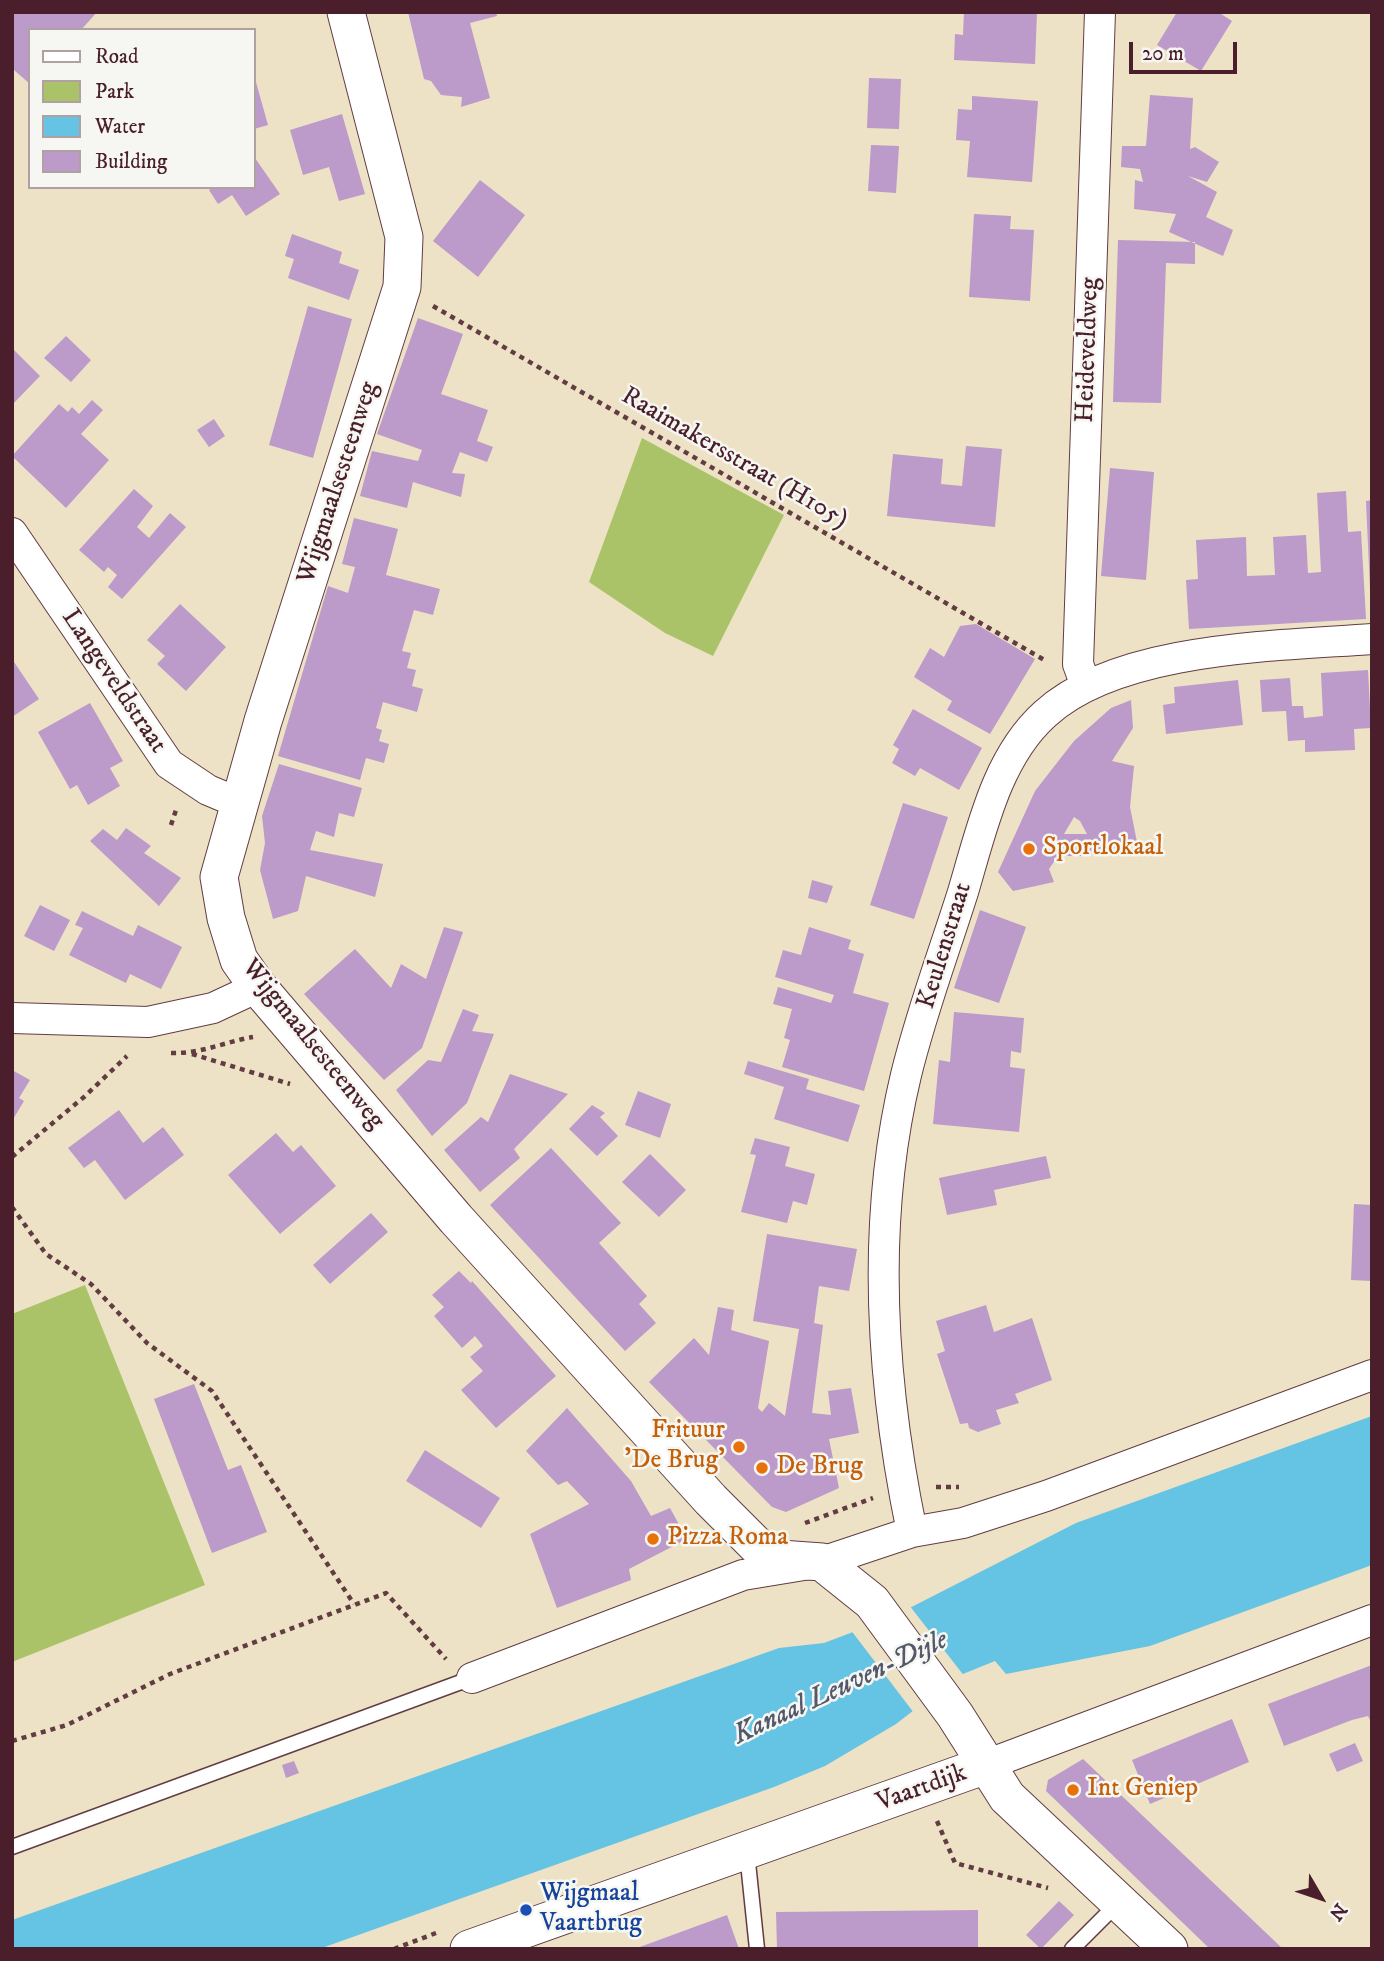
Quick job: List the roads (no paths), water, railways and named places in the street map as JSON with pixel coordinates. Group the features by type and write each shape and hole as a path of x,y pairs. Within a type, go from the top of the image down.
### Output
{"street":[{"name":"Wijgmaalsesteenweg","path":"346,12 404,237 402,287 239,803 219,877 226,918 239,960 258,987 456,1219 711,1500 757,1546 780,1559 822,1562"},
{"name":"Heideveldweg","path":"1086,686 1079,664 1100,12"},
{"name":"Langeveldstraat","path":"12,533 169,764 208,790 239,803"},
{"name":"Keulenstraat","path":"912,1532 895,1424 881,1293 887,1180 906,1074 993,796 1016,751 1044,714 1086,686 1136,666 1172,658 1372,639"},
{"path":"12,1018 148,1022 213,1008 258,987"},
{"path":"472,1678 743,1575 822,1562 912,1532 963,1523 1046,1496 1372,1375"},
{"path":"822,1562 872,1602 955,1715 1007,1797 1169,1949"},
{"name":"Vaartdijk","path":"469,1949 986,1765 1372,1619"}],"lane":[{"path":"12,1847 472,1678"},
{"path":"747,1852 757,1949"},
{"path":"1072,1949 1119,1903"}],"water":[{"name":"Kanaal Leuven-Dijle","path":"1372,1416 1372,1565 1150,1646 1006,1674 995,1661 958,1676 896,1724 825,1766 774,1787 319,1949 12,1949 12,1920 779,1648 824,1643 890,1618 1076,1523"}],"place":[{"name":"Sportlokaal","path":"1029,849"},
{"name":"Frituur 'De Brug'","path":"739,1447"},
{"name":"De Brug","path":"762,1468"},
{"name":"Pizza Roma","path":"653,1539"},
{"name":"Int Geniep","path":"1073,1790"},
{"name":"Wijgmaal Vaartbrug","path":"526,1910"}]}
